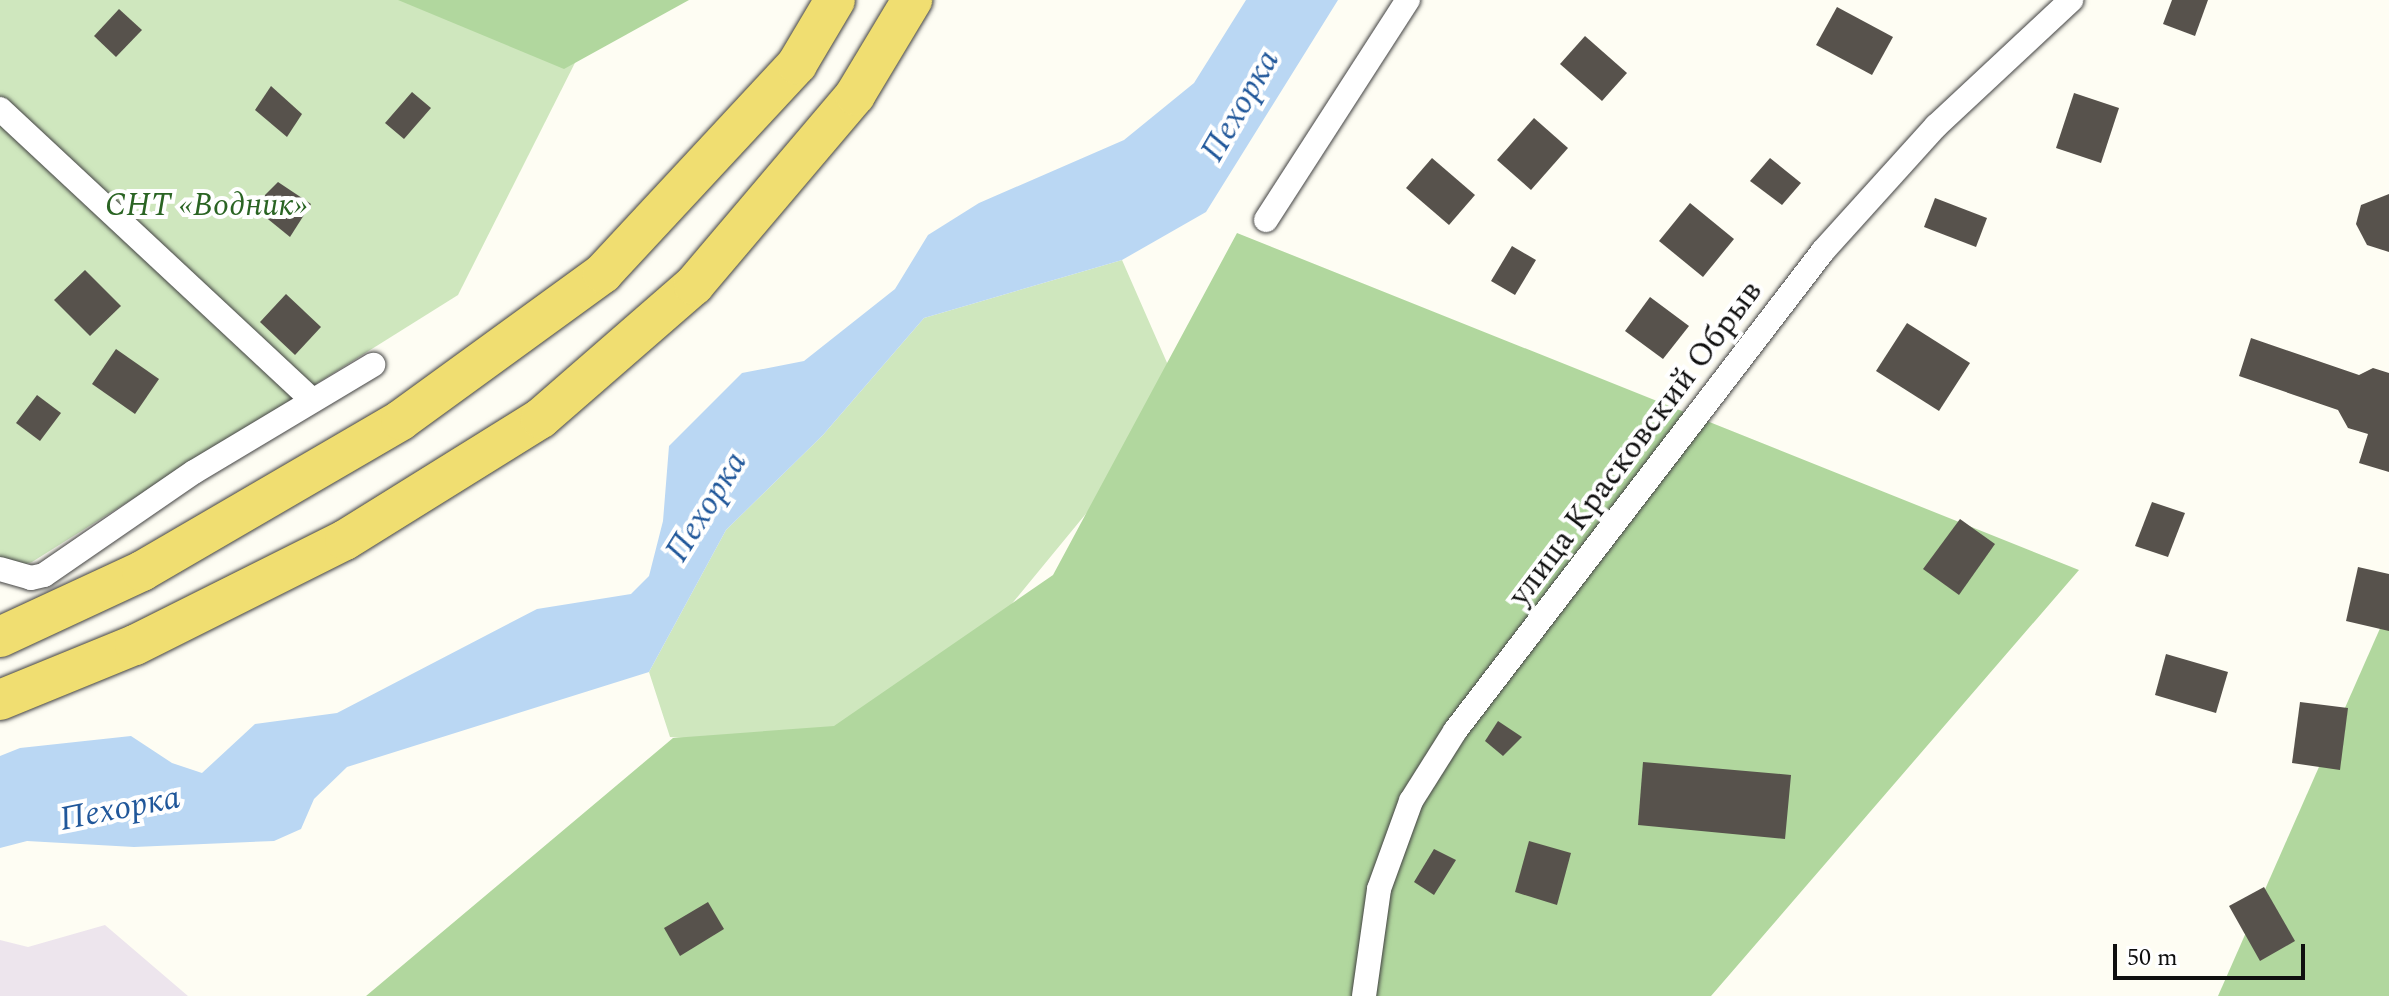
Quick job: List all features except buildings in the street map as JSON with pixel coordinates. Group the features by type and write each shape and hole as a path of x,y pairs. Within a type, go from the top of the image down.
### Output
{"main road":[{"path":"0,637 142,571 401,420 603,273 797,64 835,0"},
{"path":"0,700 135,645 345,540 541,418 694,285 855,95 912,0"}],"street":[{"path":"1266,220 1408,0"},
{"name":"улица Красковский Обрыв","path":"1363,995 1379,889 1411,801 1455,731 1823,251 1936,126 2071,0"},
{"path":"0,109 311,399"},
{"path":"0,569 44,575 311,399 373,365"}],"shaded area":[{"path":"105,925 188,996 0,996 0,940 28,947"}],"green space":[{"name":"СНТ «Водник»","path":"0,0 505,0 590,33 458,295 32,562 0,572"},
{"path":"398,0 689,0 564,69"},
{"path":"1237,233 2079,570 1711,996 366,996 673,738 834,726 1053,575"},
{"path":"1122,260 1182,397 889,753 670,737 649,672 726,530 823,435 924,318"},
{"path":"2389,608 2389,996 2218,996"}],"water":[{"name":"Пехорка","path":"1246,0 1338,0 1206,212 1122,260 924,318 823,435 726,530 649,672 347,767 314,799 301,829 274,841 134,847 27,841 0,848 0,756 20,748 131,736 172,763 202,773 255,724 337,713 537,609 631,594 649,576 663,521 669,446 742,373 804,361 895,289 928,235 979,203 1124,140 1194,83"}]}
